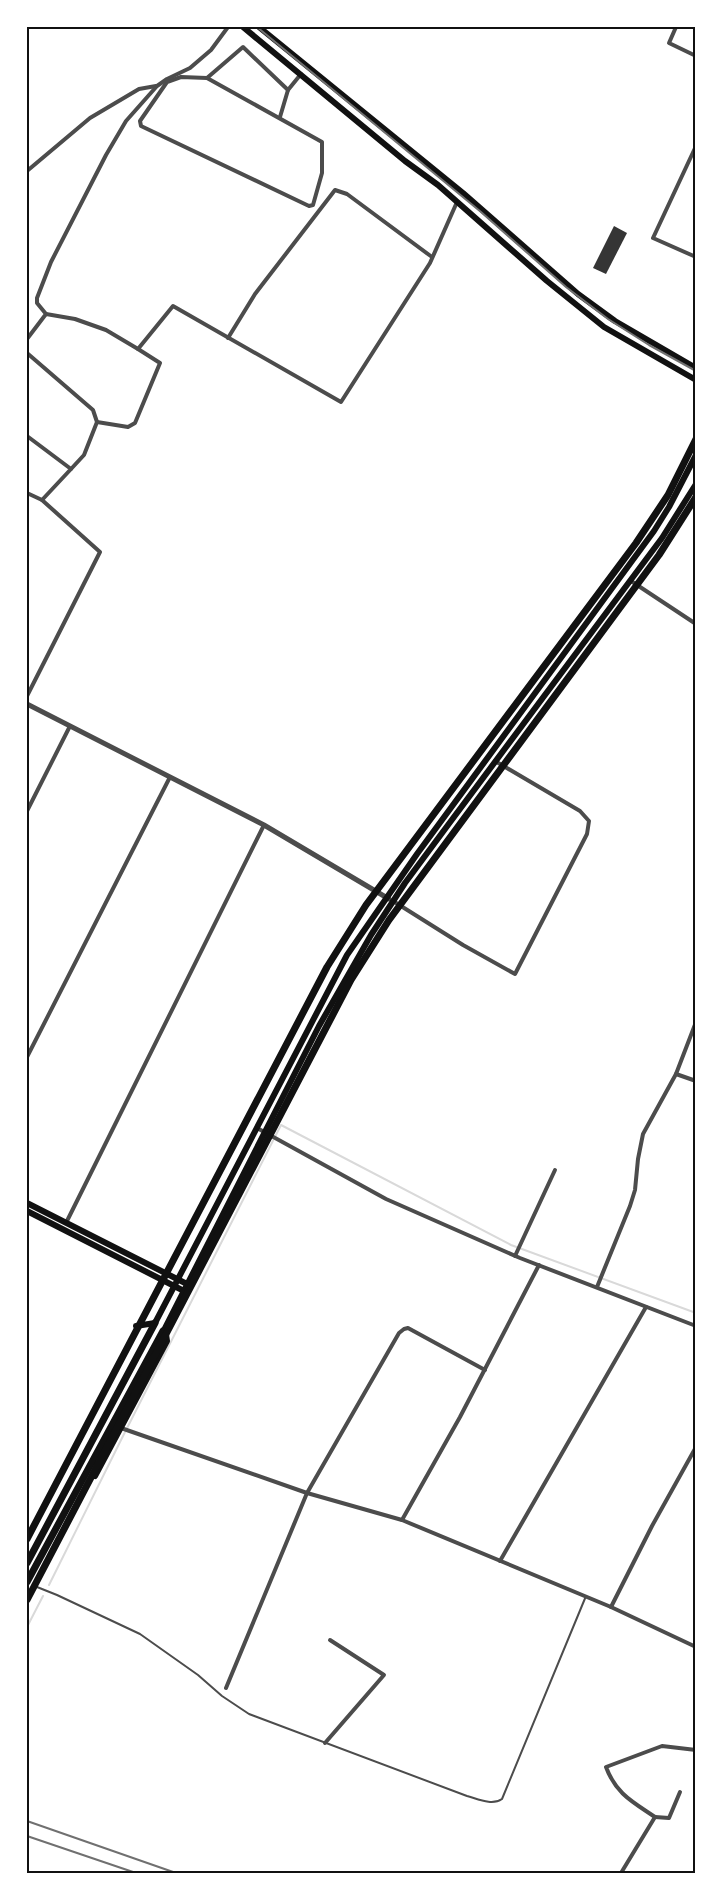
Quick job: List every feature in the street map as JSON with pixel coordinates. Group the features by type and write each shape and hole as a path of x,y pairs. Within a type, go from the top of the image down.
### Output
{"highway":[{"path":"27,1539 327,967 366,905 636,543 668,495 696,438"},
{"path":"27,1600 351,980 389,920 659,555 696,497"},
{"path":"27,1563 155,1323"},
{"path":"27,1582 164,1329"}],"main road":[{"path":"243,27 457,201 604,327 696,380"},
{"path":"260,27 463,193 578,294 615,321 696,368"},
{"path":"507,245 513,237"},
{"path":"27,1533 137,1325 155,1323 341,965 386,897 654,531 696,455"},
{"path":"27,1606 125,1429 167,1341 164,1329 345,977 393,901 631,581 662,538 696,484"},
{"path":"27,1203 186,1288"},
{"path":"27,1211 175,1282"}],"street":[{"path":"97,422 128,427 135,423 160,363 106,330 75,319 46,314 37,303 37,298 51,262 106,154 126,120 157,86 190,68 211,50 228,27"},
{"path":"676,27 669,44 696,56"},
{"path":"207,78 243,47 288,90"},
{"path":"280,117 288,90 301,74"},
{"path":"181,77 207,78 280,117 322,142 322,173 311,206 141,126 140,121 167,82 181,77"},
{"path":"27,171 90,118 139,89 157,86"},
{"path":"696,146 653,237 696,257"},
{"path":"228,338 255,294 335,190 347,194 432,257"},
{"path":"138,350 173,306 341,402 432,257 457,201"},
{"path":"27,339 46,314"},
{"path":"27,353 93,410 97,422 84,455 42,500"},
{"path":"27,436 70,469"},
{"path":"27,493 42,500 100,552 27,696"},
{"path":"631,581 696,624"},
{"path":"27,704 264,825 515,974 586,834 589,821 580,811 495,761"},
{"path":"27,811 70,726"},
{"path":"27,1057 170,777"},
{"path":"66,1223 264,825"},
{"path":"597,1287 635,1190 643,1134 676,1074 696,1022"},
{"path":"676,1074 696,1082"},
{"path":"256,1128 386,1199 515,1256 696,1326"},
{"path":"515,1256 555,1170"},
{"path":"402,1520 485,1370 538,1265"},
{"path":"500,1561 646,1307"},
{"path":"226,1688 307,1493 404,1329 408,1328 485,1370"},
{"path":"125,1429 307,1493 402,1520 586,1596 696,1647"},
{"path":"611,1607 696,1447"},
{"path":"325,1743 384,1676 330,1640"},
{"path":"680,1792 669,1818 655,1817 620,1792 611,1781 606,1767 662,1746 696,1750"},
{"path":"621,1873 655,1817"}],"lane":[{"path":"37,1587 140,1634 198,1675 239,1709 467,1796 489,1802 498,1802 502,1799 586,1596"}],"building":[{"path":"614,226 627,233 606,274 593,268"}],"waterway":[{"path":"49,1585 281,1125 511,1245 696,1313"},
{"path":"27,1627 43,1596"}],"railway":[{"path":"257,27 481,212 566,287 608,319 696,371"},
{"path":"27,1821 176,1873"},
{"path":"27,1836 136,1873"}]}
